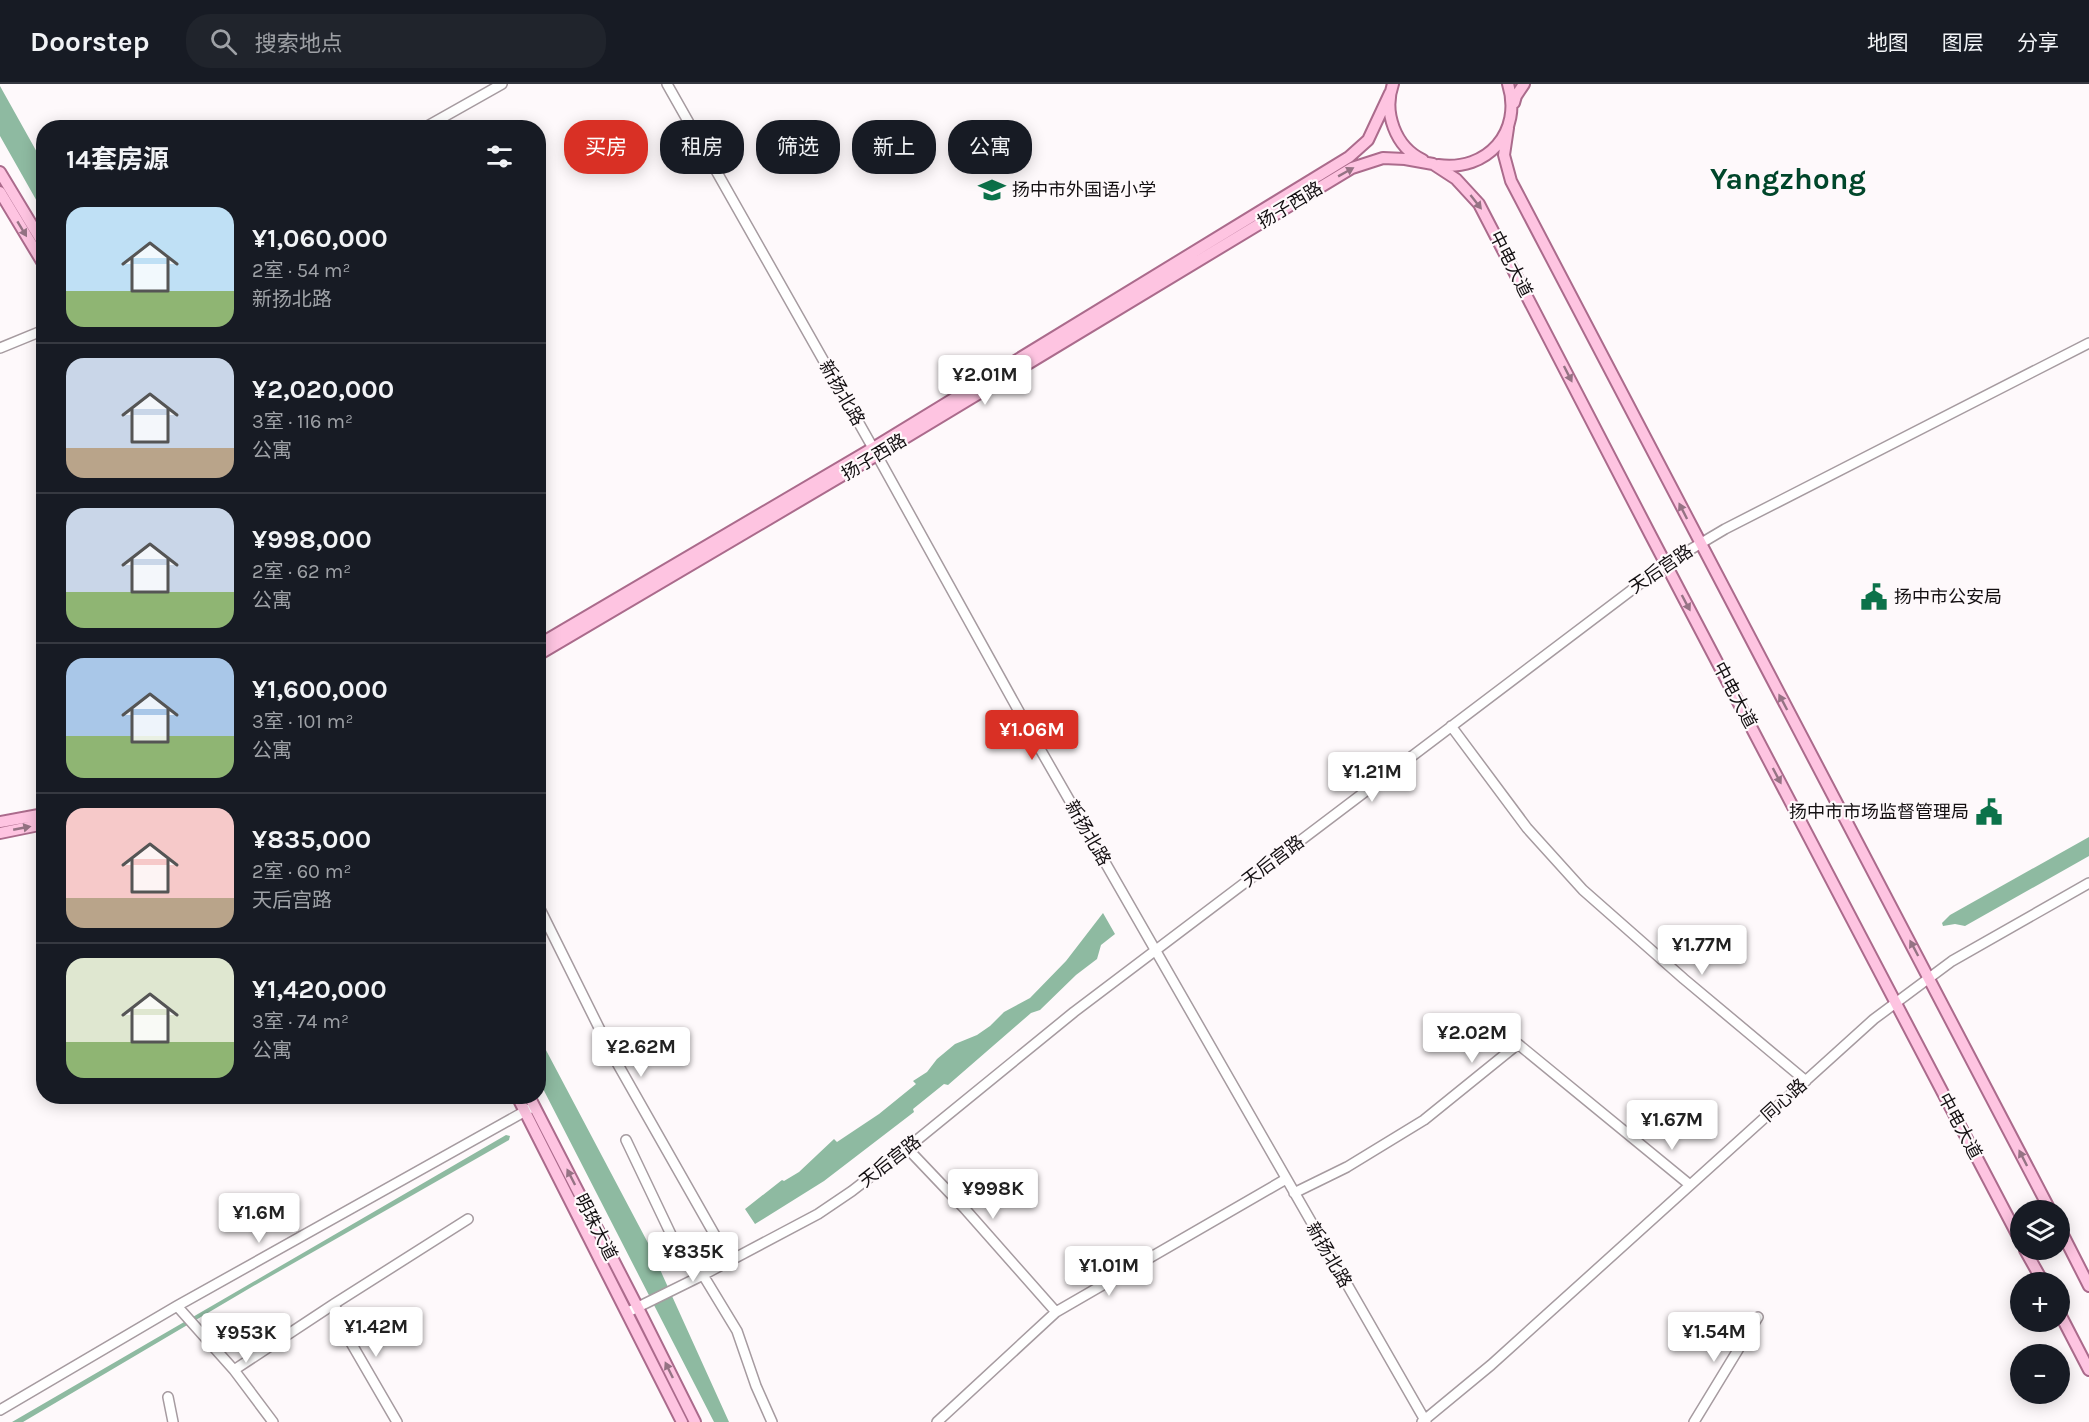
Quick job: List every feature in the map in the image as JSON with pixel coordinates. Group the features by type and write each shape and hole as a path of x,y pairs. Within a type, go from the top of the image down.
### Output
{"main road":[{"path":"1508,84 1512,96 1512,112"},
{"path":"1512,112 1516,96 1524,84"},
{"name":"扬子西路","path":"546,640 875,451 1349,157 1368,140 1392,89"},
{"name":"中电大道","path":"1392,89 1389,112 1394,129 1403,145 1417,157 1456,179 1479,204 2010,1221"},
{"name":"中电大道","path":"1512,112 1504,155 1511,181 2045,1200"},
{"name":"扬子西路","path":"546,650 875,451 1352,168 1383,158 1405,159 1450,167 1468,164 1485,156 1499,144 1508,128"},
{"path":"0,172 36,232"},
{"path":"0,192 36,252"},
{"path":"0,822 36,815"},
{"path":"0,832 36,825"},
{"name":"明珠大道","path":"529,1105 695,1422"},
{"path":"2070,1249 2089,1286"},
{"name":"明珠大道","path":"637,1308 682,1422"},
{"path":"2069,1332 2089,1370"}],"street":[{"path":"438,120 502,84"},
{"name":"新扬北路","path":"667,84 875,451 1032,735 1424,1421"},
{"path":"0,348 36,333"},
{"name":"天后宫路","path":"637,1308 818,1214 907,1148 1074,1012 1666,564 1699,543 2089,343"},
{"path":"1451,726 1527,828 1583,890 1684,979 1806,1081"},
{"name":"同心路","path":"1424,1421 1491,1365 1895,1002 1952,961 2089,883"},
{"path":"546,921 612,1054 729,1260"},
{"path":"1294,1193 1347,1167 1424,1120 1518,1044 1690,1185"},
{"path":"0,1410 529,1105"},
{"path":"626,1140 676,1245 704,1275 738,1331 756,1386 772,1422"},
{"path":"907,1148 965,1209 1056,1312"},
{"path":"938,1422 1056,1312 1286,1179"},
{"path":"234,1371 468,1219"},
{"path":"334,1304 350,1341 397,1422"},
{"path":"179,1308 234,1371 273,1422"},
{"path":"1694,1422 1758,1317"},
{"path":"168,1396 173,1422"}],"shaded area":[{"path":"0,86 36,150 36,200 0,136"},
{"path":"2089,837 2089,856 1965,926 1955,924 1943,926 1942,923 1950,915"},
{"path":"1103,913 1115,934 1101,945 1097,959 1076,975 1040,1010 1031,1013 948,1085 944,1084 913,1109 914,1112 824,1181 755,1224 745,1209 782,1180 799,1172 834,1139 837,1142 879,1114 916,1084 913,1081 927,1072 937,1059 955,1044 977,1035 1004,1012 1030,998 1066,961"},
{"path":"546,1050 648,1243 729,1422 714,1422 546,1095"},
{"path":"506,1135 510,1136 509,1140 250,1288 23,1422 12,1422"}],"place":[{"name":"扬中市外国语小学","path":"992,190"},
{"name":"扬中市公安局","path":"1874,597"},
{"name":"扬中市市场监督管理局","path":"1989,812"}],"district":[{"name":"Yangzhong","path":"1788,179"}]}
